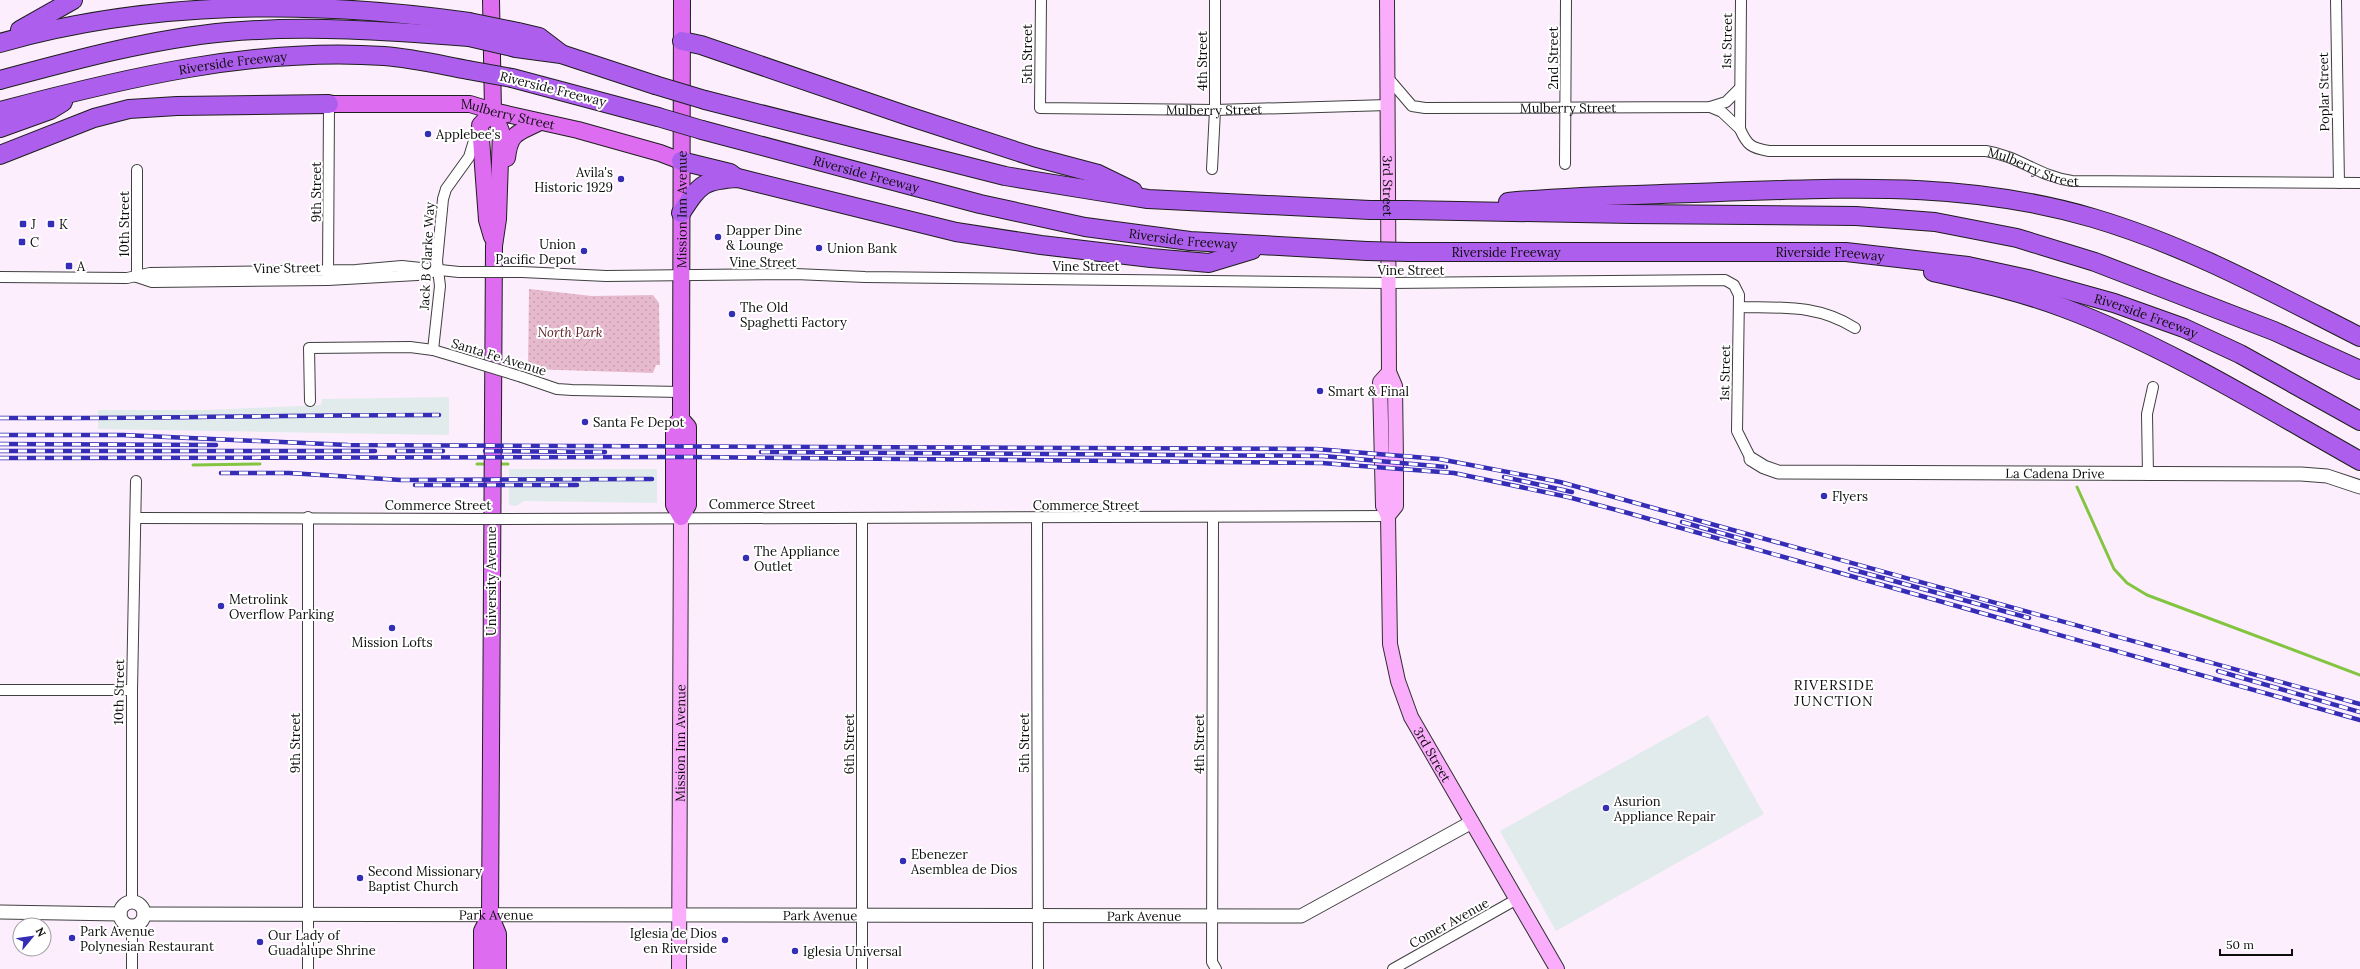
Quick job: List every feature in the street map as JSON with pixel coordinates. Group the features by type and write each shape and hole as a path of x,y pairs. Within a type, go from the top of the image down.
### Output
{"highway":[{"path":"0,42 73,0"},
{"path":"0,42 56,27 114,16 204,5 272,3 370,10 517,40 539,37 561,54 705,100 1005,176 1148,199 1370,210 1856,216 1935,222 2017,238 2076,256 2360,364"},
{"path":"0,80 61,63 144,45 227,32 306,29 388,31 469,30"},
{"path":"682,41 701,45 1034,157 1098,174 1148,199"},
{"name":"Riverside Freeway","path":"0,111 92,86 161,72 230,62 305,56 385,56 512,78 980,204 1085,227 1190,241 1265,246 1409,252 1846,252 1968,266 2114,303 2184,328 2233,351 2359,421"},
{"path":"0,128 50,110 92,86"},
{"path":"0,155 94,118 130,109 177,106 329,104"},
{"path":"681,161 730,173 738,178"},
{"path":"681,213 701,186 722,179 738,178 956,232 1041,245 1151,258 1208,262 1265,246"},
{"path":"1429,210 1558,197 1885,187 1968,193 2058,209 2118,226 2192,253 2360,337"},
{"path":"1846,252 1959,278 2064,308 2159,349 2360,461"},
{"path":"2308,345 2360,370"}],"main road":[{"name":"University Avenue","path":"491,0 493,111 501,131 498,219 494,246 490,915 498,934 498,969"},
{"name":"Mission Inn Avenue","path":"679,969 681,517 688,505 688,427 681,419 682,0"},
{"name":"3rd Street","path":"1387,0 1390,283 1389,372 1395,386 1396,462 1396,506 1388,516 1390,644 1398,681 1411,717 1556,969"},
{"name":"Mulberry Street","path":"329,104 470,104 493,111 586,132 660,153 681,161"},
{"path":"480,125 493,111"},
{"path":"499,180 505,172 511,139 516,133 540,122"},
{"name":"University Avenue","path":"480,125 488,220 494,246"},
{"name":"University Avenue","path":"482,969 482,931 490,915"}],"street":[{"name":"5th Street","path":"1040,108 1041,0"},
{"name":"4th Street","path":"1212,170 1215,110 1215,0"},
{"name":"2nd Street","path":"1565,164 1567,106 1566,0"},
{"name":"1st Street","path":"1739,107 1740,0"},
{"name":"Poplar Street","path":"2336,0 2339,183"},
{"name":"Mulberry Street","path":"1388,78 1412,106 1425,108 1567,106 1710,107"},
{"path":"1710,107 1726,102 1739,89"},
{"name":"9th Street","path":"328,280 329,104"},
{"name":"Mulberry Street","path":"1040,108 1215,110 1388,105"},
{"path":"1710,107 1722,112 1740,129"},
{"name":"Mulberry Street","path":"1739,107 1740,129 1746,143 1757,149 1769,151 1986,151 2011,156 2044,175 2072,181 2360,183"},
{"name":"Jack B Clarke Way","path":"433,350 440,286 438,271 443,199 446,189 469,158 474,136 480,125"},
{"name":"10th Street","path":"137,170 137,277"},
{"name":"Vine Street","path":"0,277 137,277 150,273 356,270 402,266 438,271 522,272 606,276 795,274 865,277 1390,283 1725,280 1734,284"},
{"name":"Vine Street","path":"137,277 152,282 328,280 417,275 438,271"},
{"name":"1st Street","path":"1734,284 1739,295 1737,431 1751,459"},
{"path":"1739,307 1813,310 1841,320 1855,328"},
{"name":"Santa Fe Avenue","path":"310,401 309,348 410,347 433,350 557,389 681,392"},
{"path":"2148,475 2147,414 2153,387"},
{"name":"La Cadena Drive","path":"1751,459 1764,468 1778,472 2066,472 2148,475 2302,474 2327,476 2360,487"},
{"name":"10th Street","path":"132,903 132,690 136,481"},
{"name":"Commerce Street","path":"136,518 308,517 576,520 681,517 1213,518 1388,516"},
{"name":"9th Street","path":"308,517 308,969"},
{"name":"6th Street","path":"862,518 862,969"},
{"name":"5th Street","path":"1037,518 1038,969"},
{"name":"4th Street","path":"1213,518 1212,962 1216,969"},
{"path":"0,690 132,690"},
{"name":"Park Avenue","path":"144,914 1301,916 1472,822"},
{"name":"Comer Avenue","path":"1393,969 1517,899"},
{"path":"132,903 140,906 144,914 139,924 132,927 124,923 120,914 123,906 132,903"},
{"path":"0,912 120,914"},
{"path":"132,927 132,969"}],"shaded area":[{"path":"449,397 449,435 98,429 98,410 206,410 321,405 322,399"},
{"path":"509,469 657,469 657,503 524,501 516,506 509,505"},
{"path":"1708,715 1764,814 1556,931 1500,831"}],"green space":[{"name":"North Park","path":"529,289 592,296 653,295 659,303 660,365 656,365 653,373 528,369"},
{"path":"582,323 592,323 599,330 599,340 592,347 582,347 575,340 575,330"}],"waterway":[{"path":"193,465 260,464"},
{"path":"477,464 487,464"},
{"path":"497,464 508,464"},
{"path":"2077,487 2114,569 2127,583 2147,595 2360,675"}],"railway":[{"path":"0,418 439,415"},
{"path":"0,435 123,435 348,445 1316,449 1439,459 1560,482 2360,704"},
{"path":"0,444 216,445"},
{"path":"0,451 375,451"},
{"path":"397,451 443,451"},
{"path":"485,451 605,452"},
{"path":"761,452 1323,456 1446,467"},
{"path":"0,458 688,457 1322,463 1454,473 1568,497 1628,513 2360,720"},
{"path":"221,473 289,473 401,480 652,479"},
{"path":"1504,477 1572,492"},
{"path":"415,485 577,485"},
{"path":"1682,522 1749,541"},
{"path":"1850,569 2029,618"},
{"path":"2218,671 2360,712"}],"place":[{"name":"Applebee's","path":"428,134"},
{"name":"Avila's Historic 1929","path":"621,179"},
{"name":"J","path":"23,224"},
{"name":"K","path":"51,224"},
{"name":"Dapper Dine & Lounge","path":"718,237"},
{"name":"C","path":"22,242"},
{"name":"Union Bank","path":"819,248"},
{"name":"Union Pacific Depot","path":"584,251"},
{"name":"A","path":"69,266"},
{"name":"The Old Spaghetti Factory","path":"732,314"},
{"name":"Smart & Final","path":"1320,391"},
{"name":"Santa Fe Depot","path":"585,422"},
{"name":"Flyers","path":"1824,496"},
{"name":"The Appliance Outlet","path":"746,558"},
{"name":"Metrolink Overflow Parking","path":"221,606"},
{"name":"Mission Lofts","path":"392,628"},
{"name":"Asurion Appliance Repair","path":"1606,808"},
{"name":"Ebenezer Asemblea de Dios","path":"903,861"},
{"name":"Second Missionary Baptist Church","path":"360,878"},
{"name":"Park Avenue Polynesian Restaurant","path":"72,938"},
{"name":"Iglesia de Dios en Riverside","path":"725,940"},
{"name":"Our Lady of Guadalupe Shrine","path":"260,942"},
{"name":"Iglesia Universal","path":"795,951"}],"district":[{"name":"RIVERSIDE JUNCTION","path":"1834,694"}]}
